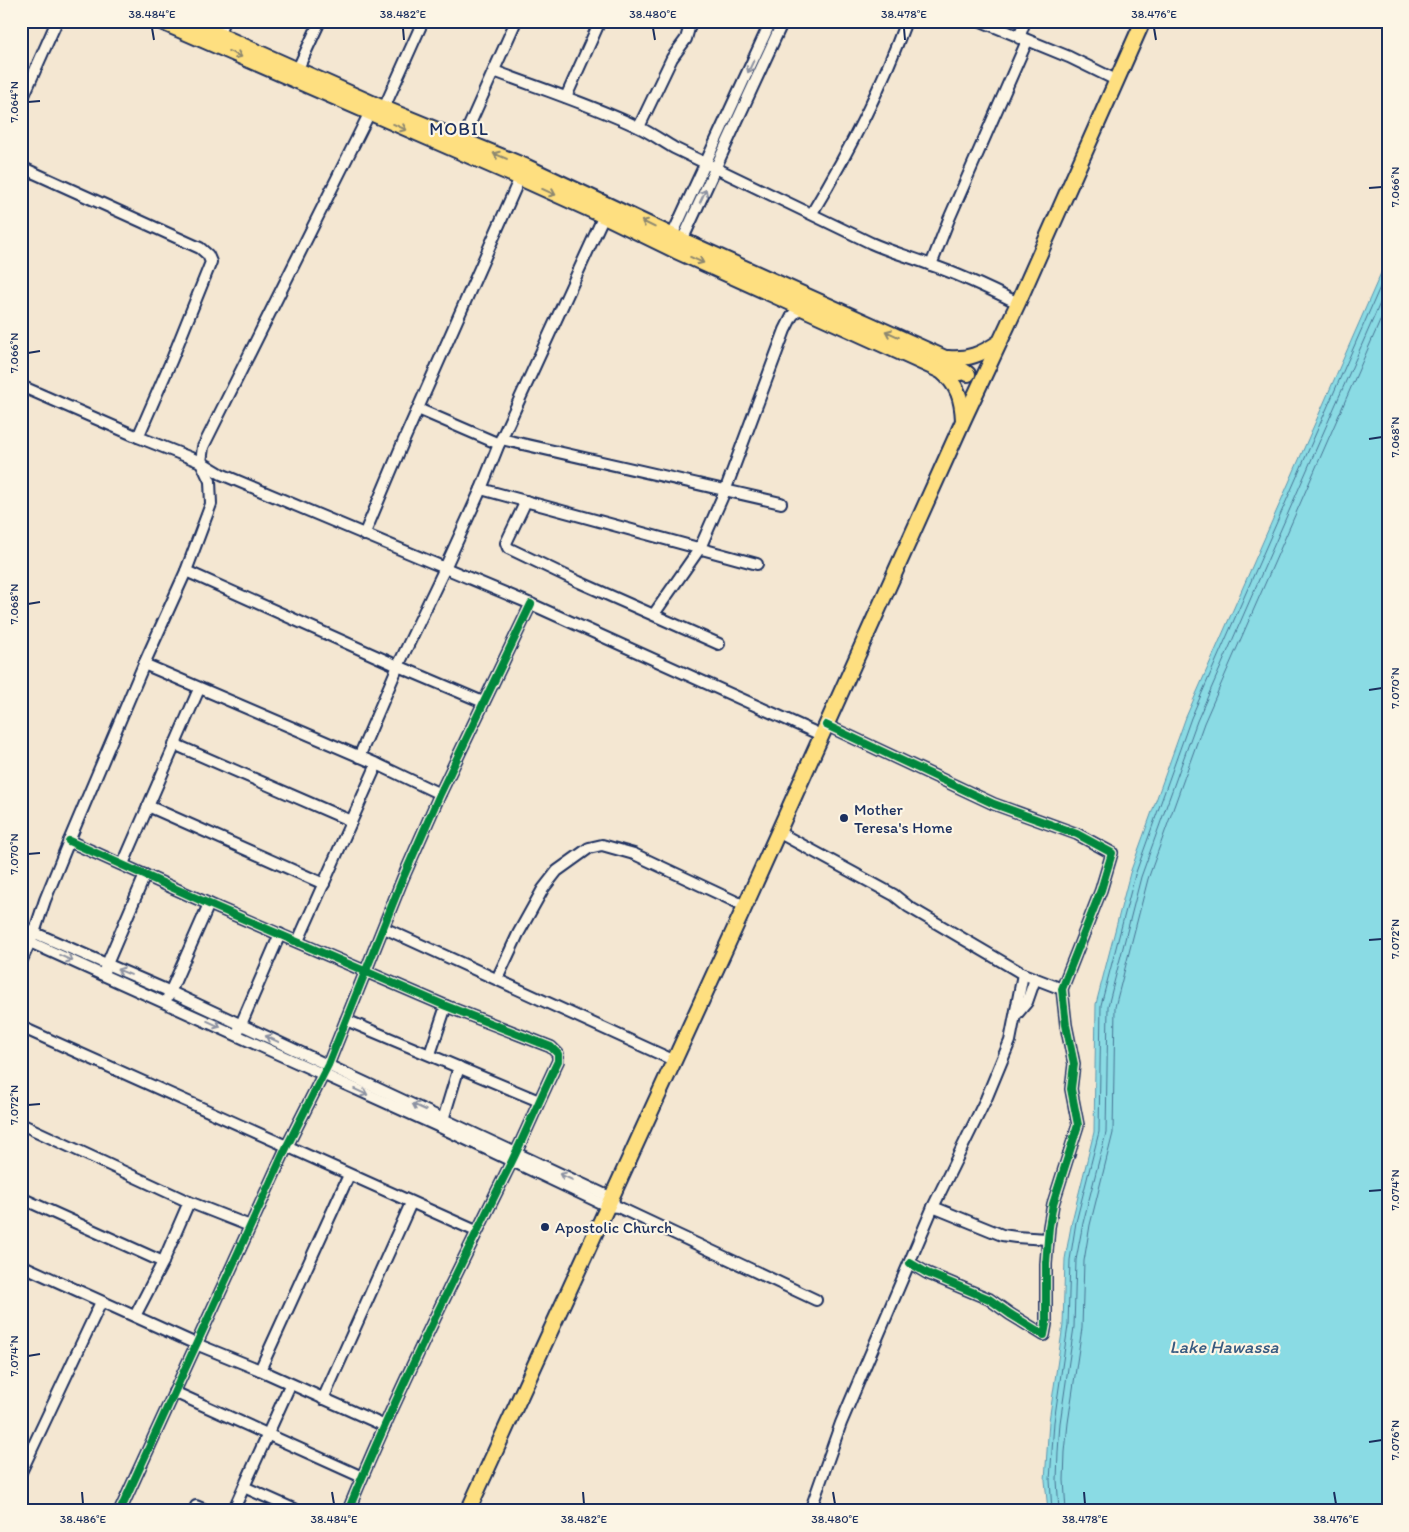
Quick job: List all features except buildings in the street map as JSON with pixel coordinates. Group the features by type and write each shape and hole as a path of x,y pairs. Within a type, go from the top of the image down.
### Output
{"main road":[{"path":"188,21 218,33 295,75 522,172 674,243 943,364 955,364 965,372 982,380"},
{"path":"468,1511 612,1204 673,1060 778,832 998,343 1018,303 1143,21"},
{"path":"168,23 218,33"},
{"path":"943,364 983,353 998,343"},
{"path":"943,364 959,392 963,421"}],"street":[{"path":"21,102 57,21"},
{"path":"295,75 320,21"},
{"path":"21,962 44,900 186,570 211,504 210,481 201,462 203,446 376,108 423,21"},
{"path":"460,146 516,21"},
{"path":"566,97 600,21"},
{"path":"639,127 672,58 686,39 692,21"},
{"path":"711,166 771,21"},
{"path":"674,243 783,21"},
{"path":"812,213 829,185 884,78 906,21"},
{"path":"980,21 1069,57 1116,80"},
{"path":"931,264 1023,39 1026,21"},
{"path":"494,71 566,97 639,127 669,145 763,192 902,256 931,264 1018,303"},
{"path":"21,167 200,248 208,255 210,262 172,359 138,437"},
{"path":"364,534 522,172"},
{"path":"359,757 398,666 481,490 500,442 606,210"},
{"path":"654,614 700,548 725,491 785,330 792,316 805,302"},
{"path":"21,386 201,462 221,474 531,604 994,804 1077,834 1112,853 1101,890 1062,989 1066,1024 1074,1064 1071,1089 1078,1125 1053,1204 1047,1239 1046,1324 1044,1334 1010,1314 989,1298 927,1273 910,1263"},
{"path":"418,409 500,442 781,503"},
{"path":"481,490 757,564"},
{"path":"526,502 506,543 508,548 579,582 719,644"},
{"path":"186,570 398,666 483,702"},
{"path":"120,1511 287,1146 328,1065 440,794 531,604"},
{"path":"144,664 198,689 376,764 440,794"},
{"path":"122,864 198,689"},
{"path":"174,744 351,821"},
{"path":"298,941 376,764"},
{"path":"148,806 324,884"},
{"path":"778,832 894,894 909,908 1024,974 1062,989"},
{"path":"69,841 209,904 446,1006 555,1050 558,1054 558,1061 476,1231 362,1476 348,1511"},
{"path":"497,979 542,889 557,871 589,848 602,845 634,854 744,906"},
{"path":"105,970 145,875"},
{"path":"166,1002 209,904"},
{"path":"21,927 29,937 105,970 166,1002 328,1065 442,1123 816,1300"},
{"path":"384,928 673,1060"},
{"path":"239,1030 280,934"},
{"path":"105,970 171,992 323,1075 442,1123"},
{"path":"810,1511 841,1423 933,1208 1001,1064 1010,1041 1017,1014 1024,974"},
{"path":"1017,1014 1027,1002 1035,979"},
{"path":"430,1054 446,1006"},
{"path":"346,1020 539,1101"},
{"path":"21,1027 476,1231"},
{"path":"442,1123 459,1067"},
{"path":"21,1124 189,1202 250,1226"},
{"path":"260,1370 349,1175"},
{"path":"21,1198 163,1262"},
{"path":"136,1316 163,1262 189,1202"},
{"path":"323,1399 411,1202"},
{"path":"933,1208 1002,1234 1047,1239"},
{"path":"21,1265 385,1426"},
{"path":"21,1472 101,1302"},
{"path":"233,1511 290,1385"},
{"path":"174,1392 362,1476"},
{"path":"244,1487 298,1511"},
{"path":"196,1506 208,1511"}],"water":[{"name":"Lake Hawassa","path":"1388,257 1388,1511 1048,1511 1045,1480 1049,1421 1063,1325 1065,1259 1072,1221 1094,1132 1096,1004 1130,873 1186,717"}],"cycle path":[{"path":"120,1511 287,1146 328,1065 403,878 440,794 531,604"},
{"path":"826,725 994,804 1077,834 1112,853 1101,890 1062,989 1066,1025 1074,1064 1071,1089 1078,1125 1053,1204 1049,1227 1044,1335 989,1299 927,1273 910,1263"},
{"path":"69,841 209,904 446,1006 551,1047 558,1054 558,1061 524,1136 406,1378 348,1511"}],"place":[{"name":"Mother Teresa's Home","path":"844,818"},
{"name":"Apostolic Church","path":"545,1227"}],"district":[{"name":"MOBIL","path":"459,129"}]}
